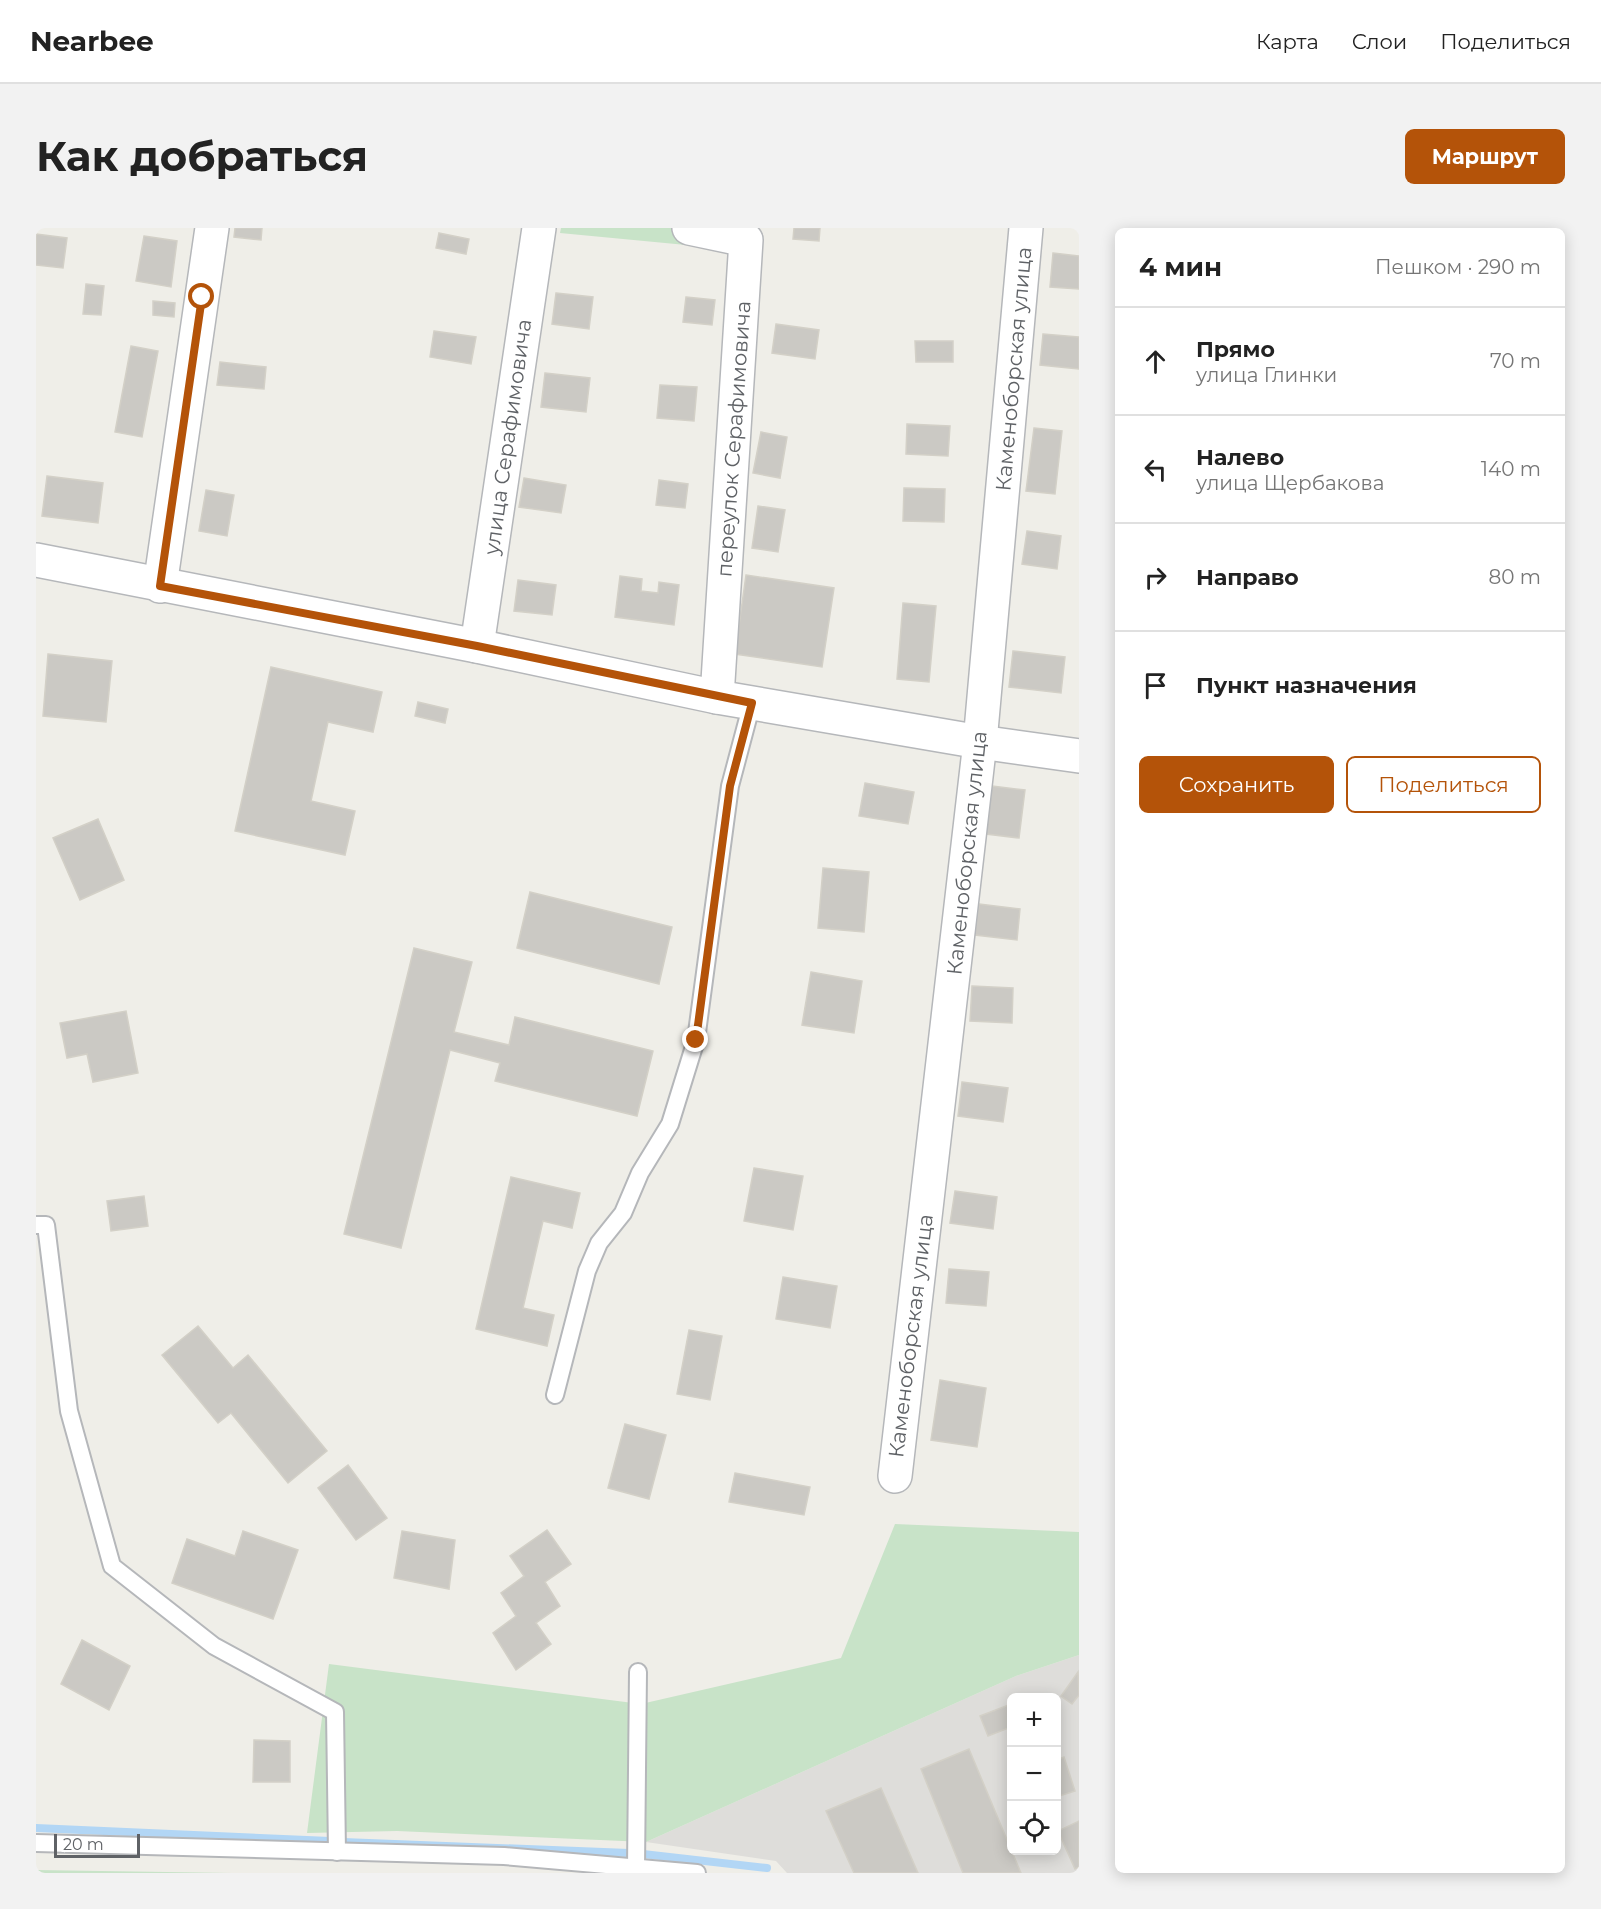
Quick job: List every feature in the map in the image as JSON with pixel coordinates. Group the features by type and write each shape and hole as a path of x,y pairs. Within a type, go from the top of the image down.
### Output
{"street":[{"path":"160,586 212,228"},
{"name":"улица Серафимовича","path":"477,646 539,228"},
{"name":"переулок Серафимовича","path":"689,228 746,240 717,697"},
{"name":"Каменоборская улица","path":"895,1476 980,742 1026,228"},
{"path":"36,560 477,646 717,697 980,742 1079,756"}],"lane":[{"path":"555,1395 587,1271 599,1243 623,1213 640,1173 670,1124 696,1040 730,786 752,703"},
{"path":"36,1226 46,1225 69,1411 112,1566 214,1647 335,1712 338,1852"},
{"path":"636,1868 638,1672"},
{"path":"36,1844 504,1856 697,1873"}],"shaded area":[{"path":"1079,1655 1079,1873 787,1873 776,1861 646,1842 1016,1676"}],"green space":[{"path":"561,228 729,228 728,249 560,233"},
{"path":"895,1524 1079,1532 1079,1655 1016,1676 646,1842 397,1831 307,1833 329,1664 641,1704 841,1658"},
{"path":"36,1870 232,1873 36,1873"}],"building":[{"path":"235,228 262,228 261,240 234,237"},
{"path":"794,228 820,228 819,241 793,239"},
{"path":"439,233 469,239 466,254 436,248"},
{"path":"36,234 67,238 63,268 36,265"},
{"path":"144,236 177,241 171,287 136,281"},
{"path":"1053,253 1079,256 1079,289 1050,287"},
{"path":"86,284 104,286 101,315 83,314"},
{"path":"556,293 593,297 589,329 552,324"},
{"path":"686,297 715,300 712,325 683,322"},
{"path":"153,301 175,303 174,317 153,315"},
{"path":"776,324 819,330 815,359 772,353"},
{"path":"434,331 476,337 471,364 430,357"},
{"path":"1043,334 1079,337 1079,369 1040,365"},
{"path":"915,341 953,341 953,362 916,362"},
{"path":"131,346 158,351 142,437 115,432"},
{"path":"220,362 266,367 264,389 217,385"},
{"path":"545,373 590,378 586,412 541,407"},
{"path":"660,385 697,387 694,421 657,418"},
{"path":"907,424 950,426 948,456 906,454"},
{"path":"1034,428 1062,431 1055,494 1026,491"},
{"path":"761,432 787,437 780,478 753,473"},
{"path":"47,476 103,483 98,523 42,516"},
{"path":"524,478 566,485 561,513 519,507"},
{"path":"659,480 688,484 685,508 656,505"},
{"path":"904,488 945,489 944,522 903,521"},
{"path":"206,490 234,495 227,536 199,531"},
{"path":"758,506 785,510 778,552 752,548"},
{"path":"1027,531 1061,536 1057,569 1022,564"},
{"path":"746,575 834,588 822,667 735,654"},
{"path":"620,576 642,579 641,591 658,593 659,582 679,585 674,625 615,617"},
{"path":"518,580 556,585 552,615 514,611"},
{"path":"903,603 936,606 929,682 897,679"},
{"path":"1013,651 1065,657 1061,693 1009,687"},
{"path":"48,654 112,661 106,722 43,716"},
{"path":"271,667 382,692 373,732 328,722 311,801 355,811 345,855 235,831"},
{"path":"418,702 448,709 445,723 415,716"},
{"path":"865,783 914,792 908,824 859,816"},
{"path":"992,786 1025,790 1019,838 986,834"},
{"path":"98,819 124,880 80,900 53,838"},
{"path":"823,868 869,872 864,932 818,928"},
{"path":"530,892 672,927 659,984 517,948"},
{"path":"979,904 1020,909 1017,940 975,935"},
{"path":"414,948 472,962 454,1032 509,1045 515,1017 653,1051 637,1116 495,1081 500,1063 450,1050 401,1248 344,1234"},
{"path":"811,972 862,981 854,1033 802,1025"},
{"path":"972,986 1013,988 1012,1023 970,1021"},
{"path":"126,1011 138,1073 93,1082 87,1054 67,1058 60,1023"},
{"path":"962,1082 1008,1088 1003,1122 958,1116"},
{"path":"754,1168 803,1176 793,1230 744,1221"},
{"path":"511,1177 580,1193 572,1228 543,1221 523,1308 554,1315 547,1346 476,1329"},
{"path":"955,1191 997,1197 993,1229 950,1223"},
{"path":"144,1196 148,1226 111,1231 107,1201"},
{"path":"949,1269 989,1272 986,1306 946,1303"},
{"path":"783,1277 837,1286 830,1328 776,1319"},
{"path":"198,1326 233,1368 248,1355 327,1451 288,1483 231,1413 218,1423 162,1355"},
{"path":"689,1330 722,1336 710,1400 677,1394"},
{"path":"940,1380 986,1388 977,1447 931,1440"},
{"path":"625,1424 666,1435 649,1499 608,1488"},
{"path":"348,1465 387,1518 356,1540 318,1488"},
{"path":"735,1473 810,1487 804,1515 729,1502"},
{"path":"547,1530 571,1564 545,1582 560,1606 536,1623 551,1644 516,1670 493,1633 516,1616 501,1593 524,1576 510,1556"},
{"path":"243,1531 298,1550 273,1619 172,1583 187,1539 235,1556"},
{"path":"402,1531 455,1540 449,1589 394,1578"},
{"path":"82,1640 130,1666 109,1710 61,1684"},
{"path":"1078,1672 1079,1695 1072,1704 1061,1696"},
{"path":"1007,1706 1007,1729 988,1736 980,1716"},
{"path":"254,1740 290,1741 290,1782 253,1782"},
{"path":"969,1749 1007,1840 1007,1855 1013,1855 1021,1873 963,1873 921,1769"},
{"path":"1064,1757 1075,1791 1061,1795 1061,1758"},
{"path":"881,1788 918,1873 854,1873 826,1811"},
{"path":"1079,1821 1079,1867 1075,1869 1061,1838 1061,1830"}],"waterway":[{"path":"36,1828 330,1841"},
{"path":"343,1842 629,1853"},
{"path":"643,1854 767,1868"}],"route":[{"path":"202,297 160,586 477,646 752,703 730,786 696,1040"}]}
